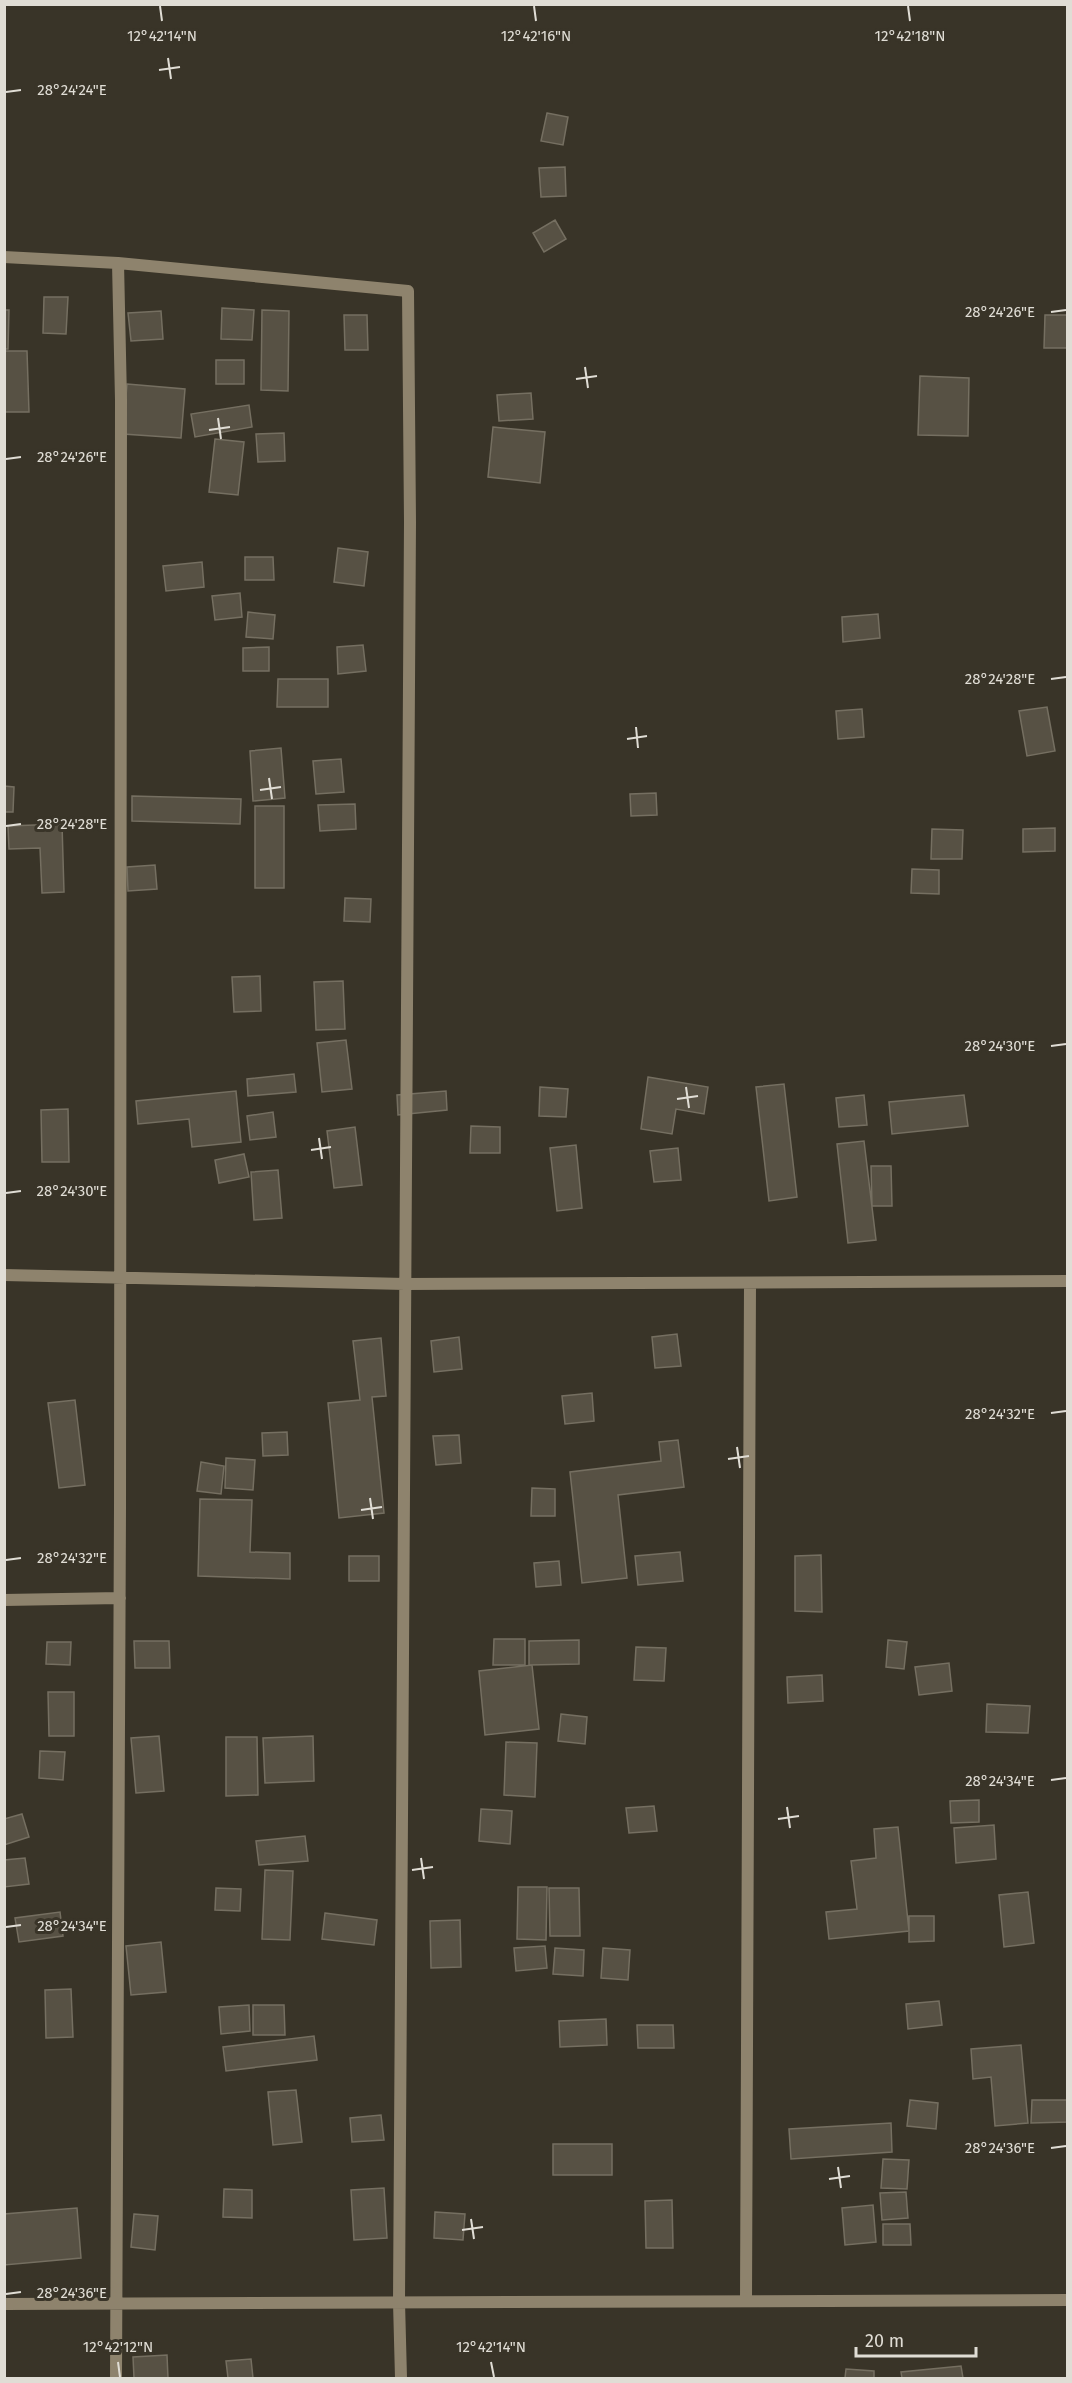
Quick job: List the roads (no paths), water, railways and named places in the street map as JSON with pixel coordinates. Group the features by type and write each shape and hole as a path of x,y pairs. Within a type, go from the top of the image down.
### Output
{"street":[{"path":"4,257 118,263 408,291 410,534 399,2302 401,2379"},
{"path":"116,2379 120,1598 121,400 118,263"},
{"path":"4,1275 405,1284 1068,1281"},
{"path":"746,2301 750,1282"},
{"path":"4,1600 120,1598"},
{"path":"4,2304 1068,2300"}]}
